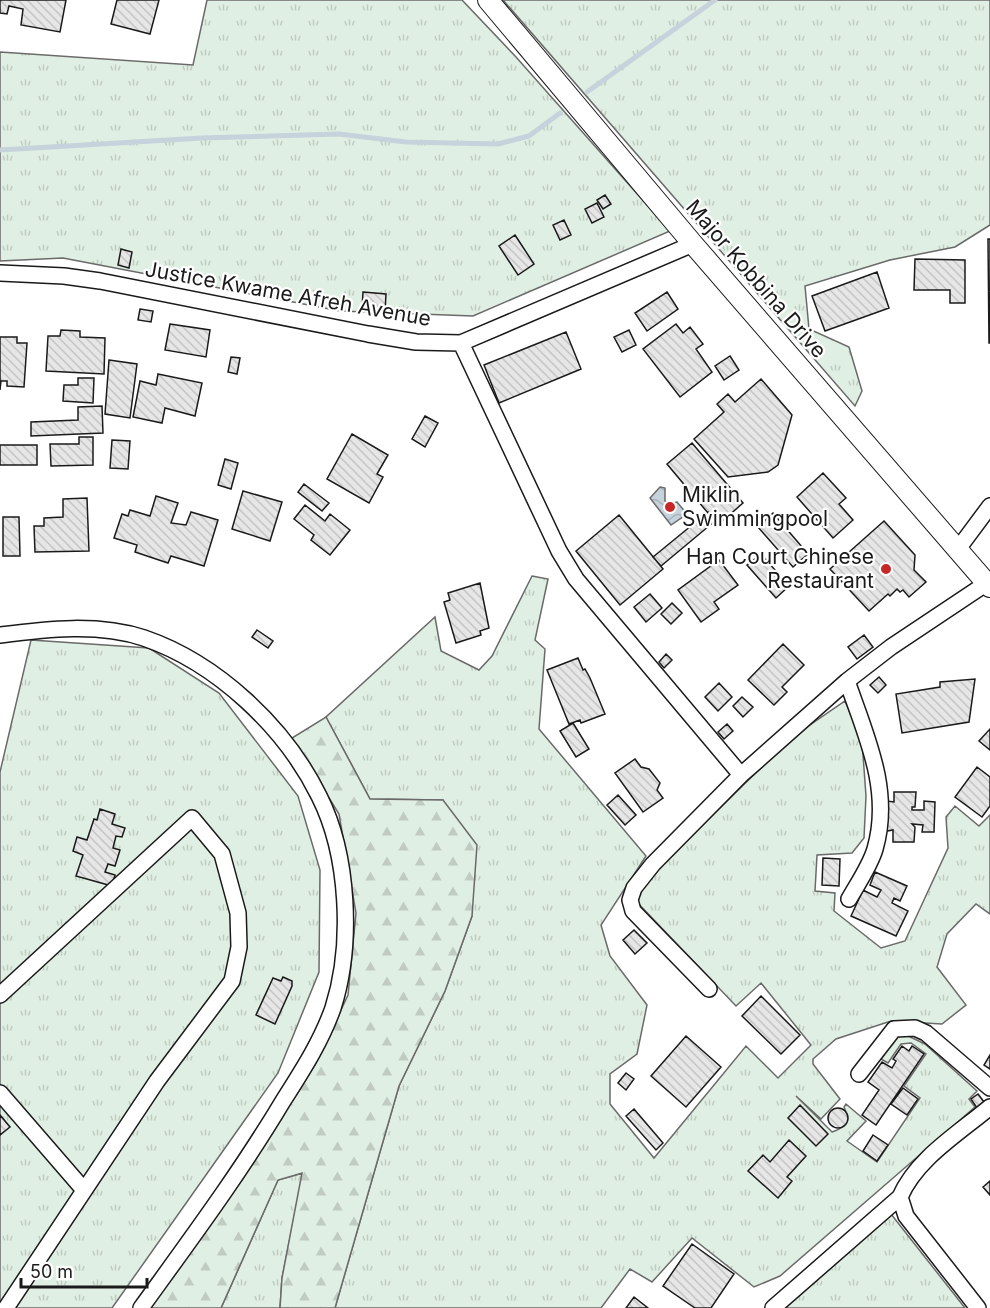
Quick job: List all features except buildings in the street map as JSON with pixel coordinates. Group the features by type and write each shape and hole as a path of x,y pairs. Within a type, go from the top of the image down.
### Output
{"street":[{"name":"Major Kobbina Drive","path":"488,0 693,244 989,585"},
{"name":"Justice Kwame Afreh Avenue","path":"0,273 63,276 100,281 397,339 461,343 693,244"},
{"path":"461,343 559,551 576,579 741,775"},
{"path":"958,549 990,506"},
{"path":"709,989 633,911 630,900 634,888 653,864 741,775 848,681 891,647 989,585"},
{"path":"0,635 69,628 111,631 142,638 169,648 206,670 234,691 266,721 296,757 319,796 330,824 338,860 346,904 347,940 333,1006 320,1040 262,1135 141,1308"},
{"path":"848,681 877,766 881,805 874,851 849,899"},
{"path":"0,995 192,818 222,854 237,913 239,947 232,981 157,1081 6,1308"},
{"path":"860,1074 894,1029 915,1028 926,1033 990,1088"},
{"path":"0,1093 84,1190"},
{"path":"773,1308 900,1197 907,1182 917,1170 990,1107"},
{"path":"900,1197 906,1216 978,1308"}],"green space":[{"path":"207,0 462,0 516,57 670,231 473,316 340,311 63,258 0,261 0,52 193,65"},
{"path":"503,0 990,0 990,225 955,247 890,260 805,286 809,329 849,347 862,391 855,406"},
{"path":"532,576 548,579 535,640 545,649 539,729 646,856 601,925 610,956 647,1005 637,1054 610,1074 610,1104 654,1158 746,1046 778,1078 811,1045 761,983 736,1006 634,899 664,863 791,738 845,701 862,741 866,796 864,838 852,853 817,855 815,891 835,893 834,911 881,948 905,941 948,848 946,817 955,806 979,826 990,815 990,914 976,904 947,934 937,967 966,1005 942,1024 891,1021 836,1039 813,1059 813,1064 840,1099 821,1119 796,1096 832,1132 846,1123 844,1107 846,1104 866,1121 847,1141 877,1162 920,1098 904,1086 926,1054 911,1043 901,1044 888,1063 881,1059 896,1038 904,1034 925,1044 977,1091 969,1099 975,1107 780,1276 754,1287 692,1238 652,1282 630,1269 601,1308 335,1308 399,1086 445,991 472,916 443,800 370,799 326,717 435,617 441,651 479,670 492,656"},
{"path":"31,640 149,648 219,693 298,796 320,870 319,972 278,1073 112,1308 0,1308 0,772"},
{"path":"326,717 370,799 443,800 477,845 472,916 445,991 399,1086 335,1308 280,1308 282,1278 302,1173 278,1180 221,1308 149,1308 315,1065 348,995 356,913 339,814 292,738"},
{"path":"303,1173 282,1278 280,1308 221,1308 278,1180"},
{"path":"891,1214 965,1308 782,1308"}],"water":[{"name":"Miklin Swimmingpool","path":"660,487 665,488 665,501 668,504 677,502 687,514 671,525 650,498"}],"waterway":[{"path":"587,92 715,0"},
{"path":"0,150 202,138 339,134 406,142 498,144 529,136 560,113"}],"place":[{"name":"Miklin Swimmingpool","path":"670,507"},
{"name":"Han Court Chinese Restaurant","path":"886,569"}]}
